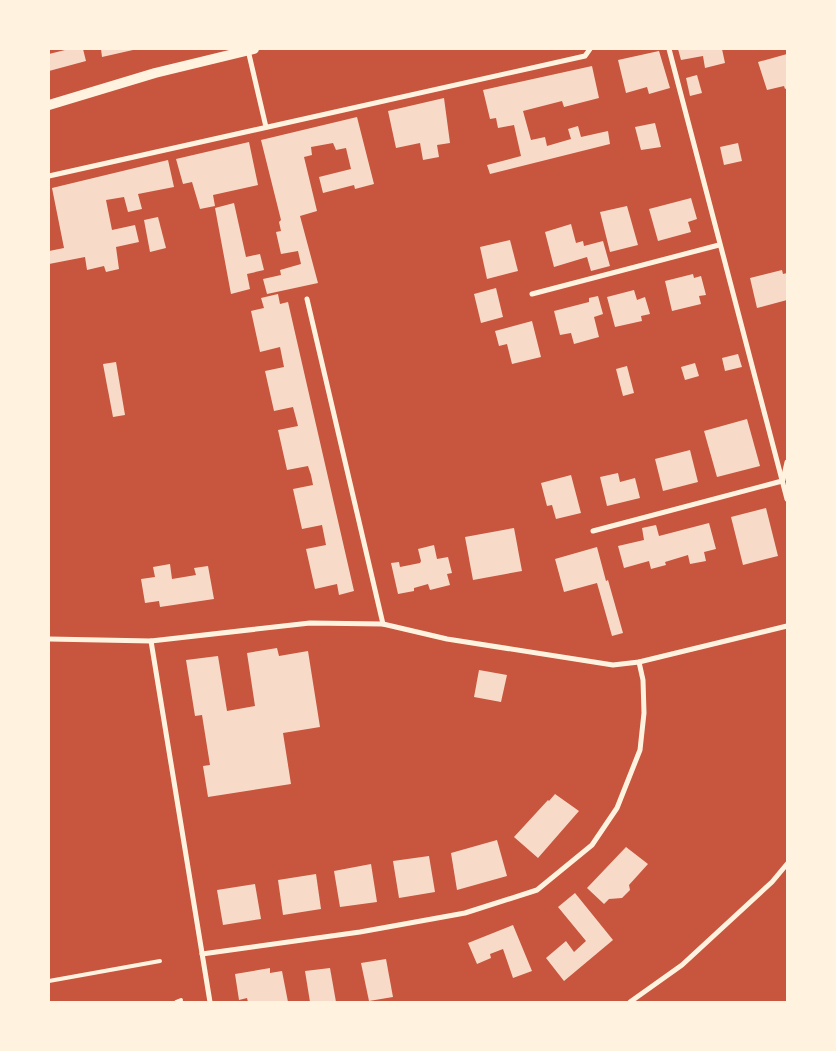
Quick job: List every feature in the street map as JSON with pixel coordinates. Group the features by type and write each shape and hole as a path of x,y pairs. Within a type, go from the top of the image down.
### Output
{"main road":[{"path":"49,105 154,73 251,49"}],"street":[{"path":"251,49 266,127"},
{"path":"49,176 585,56 590,49"},
{"path":"669,49 787,499"},
{"path":"532,294 719,245"},
{"path":"307,299 383,624"},
{"path":"782,481 787,462"},
{"path":"593,531 782,481"},
{"path":"49,639 151,641 310,624 383,624 447,639 613,665 639,662 787,626"},
{"path":"151,641 210,1002"},
{"path":"202,954 360,932 465,913 537,890 592,845 617,808 640,750 644,713 643,680 639,662"},
{"path":"630,1002 682,965 772,882 787,864"}],"lane":[{"path":"49,981 160,961"},
{"path":"176,1002 181,1000"}],"building":[{"path":"69,49 83,49 86,61 49,71 49,54"},
{"path":"101,49 133,49 133,50 102,57"},
{"path":"678,49 722,49 725,63 705,68 703,56 681,60"},
{"path":"659,51 670,88 649,94 647,87 626,93 618,60"},
{"path":"787,54 787,88 785,89 784,86 767,90 758,62"},
{"path":"592,66 599,98 564,107 562,101 523,111 531,140 545,137 547,146 571,139 568,129 578,126 581,137 608,131 610,144 490,174 487,165 521,156 514,125 498,128 496,118 490,119 483,90"},
{"path":"697,75 702,93 690,96 686,78"},
{"path":"444,98 450,143 437,145 439,157 423,160 420,143 396,148 388,111"},
{"path":"357,117 374,184 355,189 354,185 323,193 319,177 351,169 346,148 336,150 333,143 311,147 312,155 304,157 317,211 300,216 318,283 267,294 263,279 281,275 280,270 301,264 298,251 281,254 276,232 281,231 279,222 281,220 261,140"},
{"path":"655,123 661,147 641,150 635,127"},
{"path":"249,142 258,185 213,195 215,206 200,209 192,182 183,184 176,159"},
{"path":"738,143 742,161 724,165 720,147"},
{"path":"168,160 174,187 138,194 142,209 128,212 124,197 106,200 112,230 135,225 139,242 116,247 119,269 106,272 104,266 87,270 85,257 49,264 49,251 64,248 52,188"},
{"path":"691,198 697,219 688,222 691,232 658,241 649,209"},
{"path":"234,203 246,257 260,254 264,270 247,274 250,289 231,294 215,208"},
{"path":"627,206 638,245 610,252 600,212"},
{"path":"158,217 166,248 150,252 144,220"},
{"path":"571,224 576,243 583,241 584,246 603,241 610,266 591,271 587,257 554,267 545,232"},
{"path":"510,240 518,271 487,279 480,247"},
{"path":"782,270 783,274 787,273 787,300 757,308 750,278"},
{"path":"693,274 694,278 701,276 706,295 699,296 701,304 672,311 665,281"},
{"path":"496,288 503,317 481,323 474,294"},
{"path":"634,290 637,300 645,297 650,314 641,316 642,321 615,327 607,297"},
{"path":"278,294 280,304 288,302 354,591 339,595 337,584 315,589 306,549 326,545 322,525 302,529 293,489 313,485 311,475 308,466 287,470 278,430 298,426 293,407 274,411 265,371 284,367 280,347 260,352 251,311 264,308 261,298"},
{"path":"598,296 603,314 594,317 599,337 574,344 571,333 560,335 554,311 589,302 589,298"},
{"path":"532,321 541,357 512,364 507,344 499,346 495,331"},
{"path":"738,354 742,367 725,371 722,358"},
{"path":"116,362 125,415 113,417 103,364"},
{"path":"695,363 699,376 685,380 681,367"},
{"path":"627,366 634,393 623,396 616,369"},
{"path":"747,419 760,466 717,477 704,431"},
{"path":"690,450 698,482 663,491 655,459"},
{"path":"618,473 620,482 635,478 640,498 607,506 600,477"},
{"path":"571,475 581,513 556,519 552,505 547,506 541,483"},
{"path":"766,508 778,556 743,565 731,517"},
{"path":"709,523 716,549 704,552 706,561 690,564 688,555 665,562 666,565 651,569 649,561 624,568 618,546 644,540 642,528 656,525 659,536"},
{"path":"514,528 522,571 473,580 465,537"},
{"path":"434,545 437,559 448,557 452,573 447,574 450,585 430,590 428,584 414,588 414,591 398,594 391,563 399,562 400,567 420,563 418,549"},
{"path":"597,547 623,633 612,636 597,583 564,592 555,559"},
{"path":"170,564 172,579 196,575 194,568 208,566 214,599 160,607 159,601 145,603 141,579 155,577 153,567"},
{"path":"277,648 279,656 308,651 320,727 283,733 291,784 208,797 203,766 210,765 202,715 195,716 186,660 218,656 227,711 255,706 247,653"},
{"path":"479,670 507,675 501,702 474,697"},
{"path":"555,794 579,811 538,858 514,837"},
{"path":"497,840 507,876 457,890 451,853"},
{"path":"626,847 648,864 629,885 630,890 622,898 609,899 604,904 587,888"},
{"path":"429,856 435,892 399,898 393,861"},
{"path":"371,864 377,902 340,907 334,871"},
{"path":"316,874 321,909 283,915 278,880"},
{"path":"255,884 261,919 223,925 217,890"},
{"path":"575,893 613,940 564,981 546,958 566,941 574,952 586,941 558,907"},
{"path":"513,925 532,971 513,978 503,949 490,954 491,958 477,964 468,943"},
{"path":"386,959 393,997 369,1001 361,963"},
{"path":"270,968 270,973 282,971 288,1002 248,1002 247,998 239,1000 235,974"},
{"path":"330,968 336,1002 310,1002 305,971"}]}
